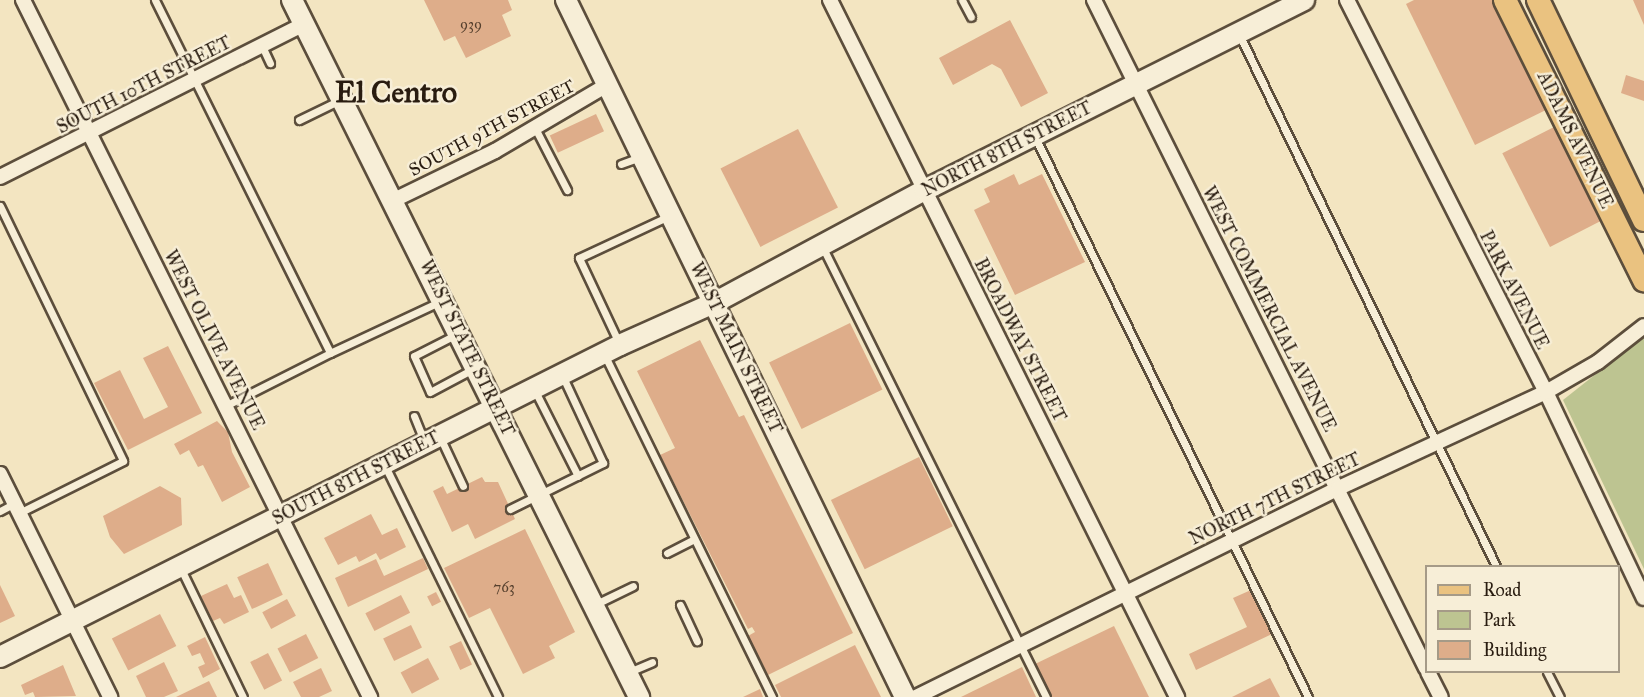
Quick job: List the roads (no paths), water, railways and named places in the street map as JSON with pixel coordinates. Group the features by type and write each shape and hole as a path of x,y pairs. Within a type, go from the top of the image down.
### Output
{"main road":[{"name":"ADAMS AVENUE","path":"1505,0 1644,280"},
{"name":"ADAMS AVENUE","path":"1538,0 1644,220"}],"street":[{"name":"WEST OLIVE AVENUE","path":"23,0 282,515 370,697"},
{"name":"WEST STATE STREET","path":"292,0 639,697"},
{"name":"WEST MAIN STREET","path":"566,0 905,697"},
{"name":"BROADWAY STREET","path":"830,0 1177,697"},
{"name":"WEST COMMERCIAL AVENUE","path":"1094,0 1339,488 1425,666"},
{"name":"NORTH 8TH STREET","path":"714,303 925,190 1304,0"},
{"name":"PARK AVENUE","path":"1347,0 1546,392 1644,598"},
{"name":"SOUTH 10TH STREET","path":"0,177 304,24"},
{"name":"SOUTH 9TH STREET","path":"394,201 535,128 607,85"},
{"name":"SOUTH 8TH STREET","path":"0,657 612,349 714,303"},
{"name":"NORTH 7TH STREET","path":"916,697 1126,591 1436,442 1546,392 1598,362 1644,326"},
{"path":"0,474 110,697"},
{"name":"WEST COMMERCIAL AVENUE","path":"1429,673 1441,697"}],"lane":[{"path":"155,0 330,353"},
{"path":"962,0 971,17"},
{"path":"1239,33 1495,565"},
{"path":"262,46 270,63"},
{"path":"299,120 342,99"},
{"path":"535,128 567,190"},
{"path":"1034,135 1308,697"},
{"path":"621,164 642,157"},
{"path":"0,206 123,461 17,508 0,511"},
{"path":"671,215 579,258 612,349 694,539 772,697"},
{"path":"822,244 1046,697"},
{"path":"227,405 443,300"},
{"path":"459,333 414,357 430,392 476,368"},
{"path":"510,509 603,463 562,374"},
{"path":"534,388 578,476"},
{"path":"414,416 464,486"},
{"path":"384,464 498,697"},
{"path":"667,553 694,539"},
{"path":"180,566 243,697"},
{"path":"594,605 633,586"},
{"path":"680,605 697,641"},
{"path":"627,673 652,662"},
{"path":"1548,673 1560,697"}],"district":[{"name":"El Centro","path":"396,92"}]}
